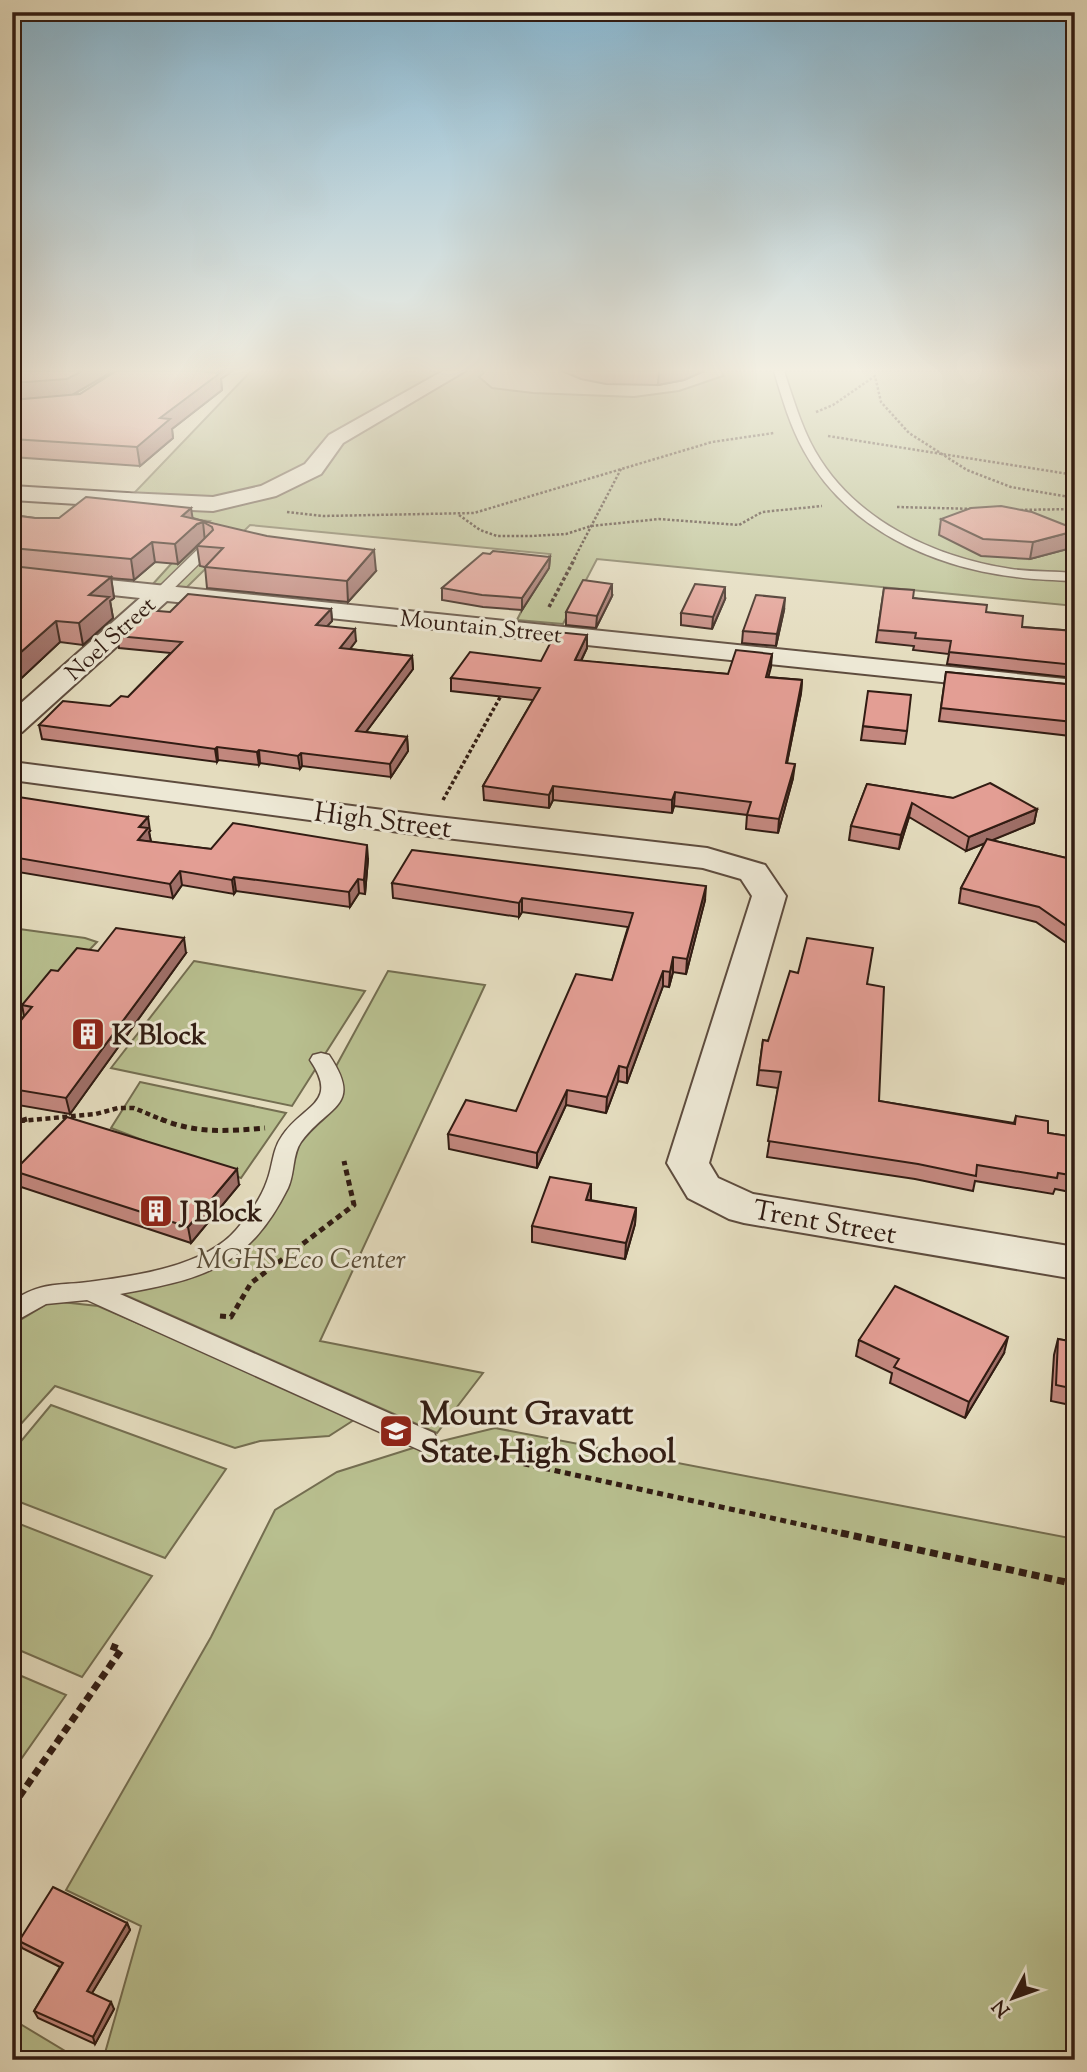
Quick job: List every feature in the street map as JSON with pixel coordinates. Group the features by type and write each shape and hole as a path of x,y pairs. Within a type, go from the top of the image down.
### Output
{"street":[{"path":"12,493 213,504 268,491 314,468"},
{"name":"Mountain Street","path":"12,577 1075,688"},
{"name":"Noel Street","path":"12,726 161,593"},
{"name":"High Street","path":"12,771 429,826 707,858 753,872"},
{"name":"Trent Street","path":"753,872 769,896 688,1163 703,1188 744,1208 1075,1264"}],"lane":[{"path":"821,468 850,506 889,535 940,556 1007,572 1075,577"},
{"name":"Noel Street","path":"161,593 206,549"},
{"path":"12,1314 41,1295 89,1291 200,1268 238,1243 263,1211 281,1181 286,1147 292,1137 332,1099 335,1086 331,1071 321,1060"},
{"path":"89,1291 424,1441"}],"path":[{"path":"276,511 323,516 459,515 474,513 625,468"},
{"path":"963,468 1011,487 1075,498"},
{"path":"1030,468 1075,475"},
{"path":"536,632 621,469"},
{"path":"459,515 480,530 498,536 566,534 592,526 659,519 739,526 762,512 810,506 981,509"},
{"path":"1006,509 1075,509"},
{"path":"429,826 508,683"},
{"path":"12,1123 32,1118 96,1114 118,1108 134,1108 183,1128 223,1132 307,1124"},
{"path":"242,1300 251,1283 354,1205 344,1161"},
{"path":"424,1441 1075,1584"},
{"path":"12,1807 121,1650 111,1646"}],"green space":[{"path":"158,468 1075,468 1075,606 597,559 563,624 517,620 550,554 250,525 186,588 152,585 210,521 116,512"},
{"path":"12,928 97,942 12,1031"},
{"path":"194,961 365,991 292,1106 111,1068"},
{"name":"MGHS Eco Center","path":"388,971 485,985 320,1341 483,1373 437,1433 116,1291 242,1247 292,1147"},
{"path":"140,1082 286,1113 241,1178 111,1128"},
{"path":"52,1301 98,1306 357,1418 329,1436 260,1441 235,1448 55,1386 12,1434 12,1325"},
{"path":"51,1405 226,1469 165,1558 12,1499 12,1452"},
{"name":"Mount Gravatt State High School","path":"495,1428 1075,1539 1075,2060 103,2060 141,1926 66,1890 211,1637 275,1510 337,1472 413,1448"},
{"path":"12,1521 152,1576 82,1677 12,1647"},
{"path":"12,1672 66,1695 12,1772"},
{"path":"12,2019 75,2057 77,2060 12,2060"}],"building":[{"path":"86,497 191,508 182,516 267,536 374,550 347,581 205,567 223,548 197,546 213,530 203,522 197,524 175,544 152,542 131,559 12,548 12,515 59,518"},
{"path":"1001,506 1032,512 1075,531 1033,542 983,539 941,519 971,508"},
{"path":"493,551 550,557 522,598 442,588 483,553 490,554"},
{"path":"12,566 111,577 89,595 109,597 79,623 56,621 12,660"},
{"path":"583,580 612,584 597,616 566,612"},
{"path":"695,584 725,587 713,617 681,613"},
{"path":"884,588 914,590 913,598 987,605 986,612 1023,616 1022,627 1075,631 1075,665 949,652 951,641 915,638 916,633 878,630"},
{"path":"188,594 331,609 316,625 355,629 340,648 412,656 356,731 407,737 390,764 301,753 298,756 259,750 215,749 39,725 63,701 110,706 121,696 128,697 182,642 117,636 146,610 170,612"},
{"path":"756,595 785,598 777,634 743,631"},
{"path":"556,632 587,635 575,660 728,674 736,650 772,654 766,677 802,680 786,763 795,764 779,819 747,815 751,802 675,792 672,800 553,786 549,795 483,786 540,688 451,678 470,652 541,661"},
{"path":"946,672 1075,685 1075,736 1073,722 941,708"},
{"path":"868,691 911,695 907,731 863,726"},
{"path":"990,783 1037,809 969,837 912,803 901,835 851,826 867,784 953,798"},
{"path":"12,796 148,817 139,827 148,828 138,840 211,849 233,823 367,845 364,880 358,879 349,892 234,877 232,880 180,871 170,884 12,857"},
{"path":"987,839 1075,860 1075,932 1039,907 961,888"},
{"path":"412,850 706,886 687,959 673,957 670,972 663,971 627,1068 619,1066 607,1097 567,1090 537,1153 448,1134 466,1100 516,1111 576,974 612,980 633,913 522,898 519,903 392,883"},
{"name":"K Block","path":"116,928 184,938 66,1098 12,1089 12,1031 32,1007 22,1005 51,970 58,971 77,948 98,951"},
{"path":"807,938 873,948 867,984 884,987 879,1101 1015,1124 1016,1116 1048,1121 1048,1133 1075,1137 1075,1176 1058,1173 1057,1178 977,1165 976,1176 918,1164 768,1141 781,1072 759,1070 763,1040 768,1041 790,971 798,973"},
{"name":"J Block","path":"67,1117 237,1169 188,1227 14,1171"},
{"path":"550,1177 591,1184 586,1200 636,1208 626,1243 532,1226"},
{"path":"895,1286 1008,1337 969,1402 894,1367 899,1359 859,1340"},
{"path":"1058,1339 1075,1342 1075,1389 1056,1385"},
{"path":"53,1887 127,1923 87,1991 111,2002 93,2037 34,2011 63,1963 19,1941"}],"place":[{"name":"K Block","path":"88,1034"},
{"name":"J Block","path":"156,1211"},
{"name":"Mount Gravatt State High School","path":"396,1431"}]}
